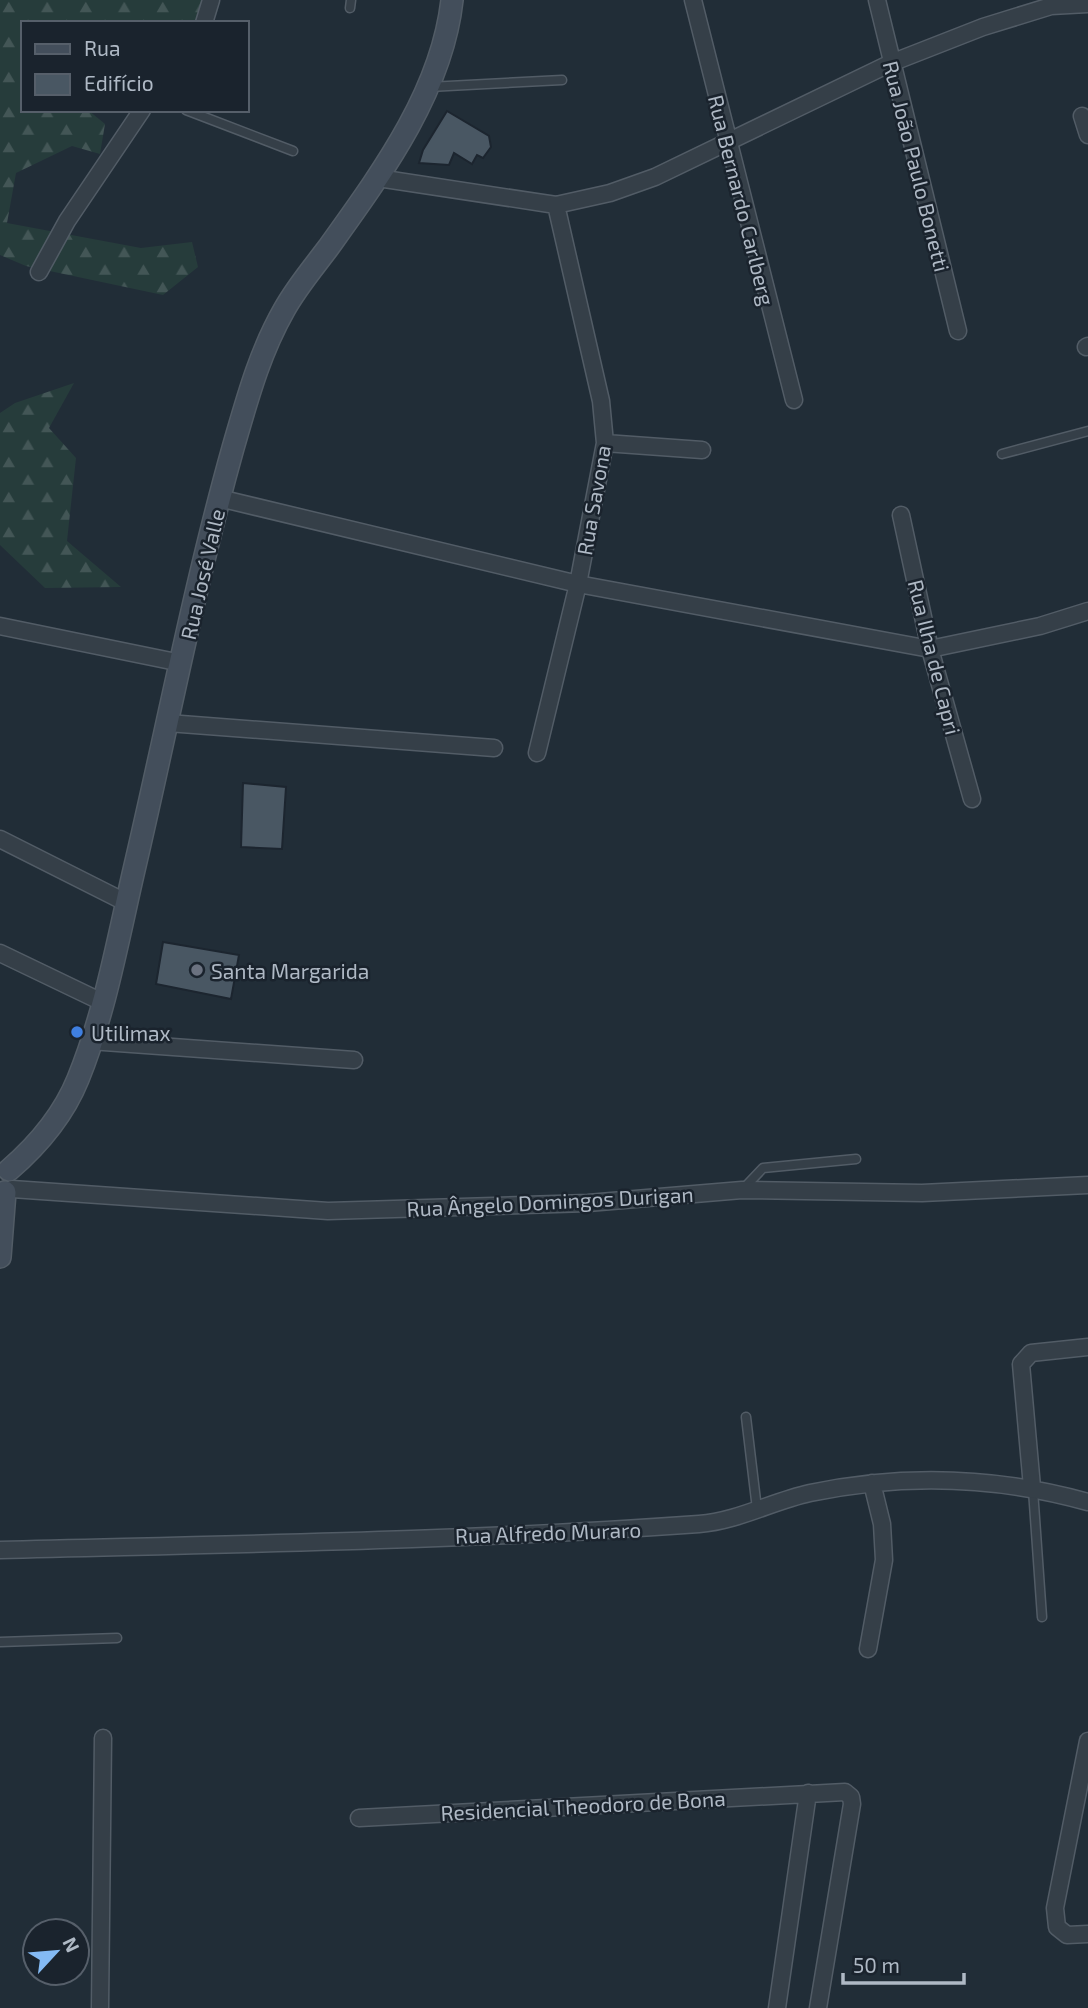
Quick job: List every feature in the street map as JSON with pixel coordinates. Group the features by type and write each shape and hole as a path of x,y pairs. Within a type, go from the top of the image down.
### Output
{"street":[{"path":"205,21 211,0"},
{"name":"Rua José Valle","path":"5,1182 58,1118 78,1080 102,1002 127,903 219,498 256,368 285,308 378,178 428,87 448,36 452,0"},
{"name":"Rua Bernardo Carlberg","path":"693,0 794,400"},
{"name":"Rua João Paulo Bonetti","path":"877,0 958,331"},
{"path":"378,178 556,205 610,193 655,177 891,63 1050,3 1088,4"},
{"path":"38,272 67,221 141,112"},
{"path":"1082,116 1088,135"},
{"name":"Rua Savona","path":"537,753 578,584 605,443 601,401 556,205"},
{"path":"605,443 702,450"},
{"path":"219,498 578,584 930,649 1040,626 1088,611"},
{"name":"Rua Ilha de Capri","path":"901,515 930,649 972,799"},
{"path":"0,626 181,663"},
{"path":"168,723 494,748"},
{"path":"0,839 127,903"},
{"path":"0,953 102,1002"},
{"path":"90,1041 354,1060"},
{"path":"0,1257 5,1182"},
{"name":"Rua Ângelo Domingos Durigan","path":"5,1182 328,1211 579,1203 742,1190 922,1193 1088,1185"},
{"path":"1032,1487 1021,1364 1031,1353 1088,1347"},
{"name":"Rua Alfredo Muraro","path":"0,1550 308,1542 707,1524 810,1493 872,1483 962,1478 1032,1487 1088,1502"},
{"path":"868,1649 884,1560 883,1524 872,1483"},
{"path":"100,2008 103,1738"},
{"path":"1088,1741 1055,1908 1057,1927 1067,1935 1088,1934"},
{"name":"Residencial Theodoro de Bona","path":"359,1818 845,1792 851,1797 852,1804 818,2008"},
{"path":"777,2008 808,1793"}],"lane":[{"path":"428,87 562,80"},
{"path":"191,112 293,151"},
{"path":"1002,454 1088,431"},
{"path":"742,1190 763,1168 856,1158"},
{"path":"746,1417 757,1509"},
{"path":"1032,1487 1042,1616"},
{"path":"0,1642 117,1638"}],"green space":[{"path":"0,0 202,0 202,17 198,21 21,21 21,112 90,112 105,124 100,154 72,146 16,173 7,223 141,248 192,242 198,267 163,295 26,266 0,255"},
{"path":"74,383 49,428 76,458 67,541 121,587 45,588 0,545 0,413 15,403"}],"building":[{"path":"447,111 489,136 491,147 483,158 477,155 472,164 454,153 449,165 419,163 423,150"},
{"path":"243,783 286,787 282,849 241,847"},
{"name":"Santa Margarida","path":"163,942 239,955 231,999 156,984"}],"place":[{"name":"Santa Margarida","path":"197,970"},
{"name":"Utilimax","path":"77,1032"}]}
